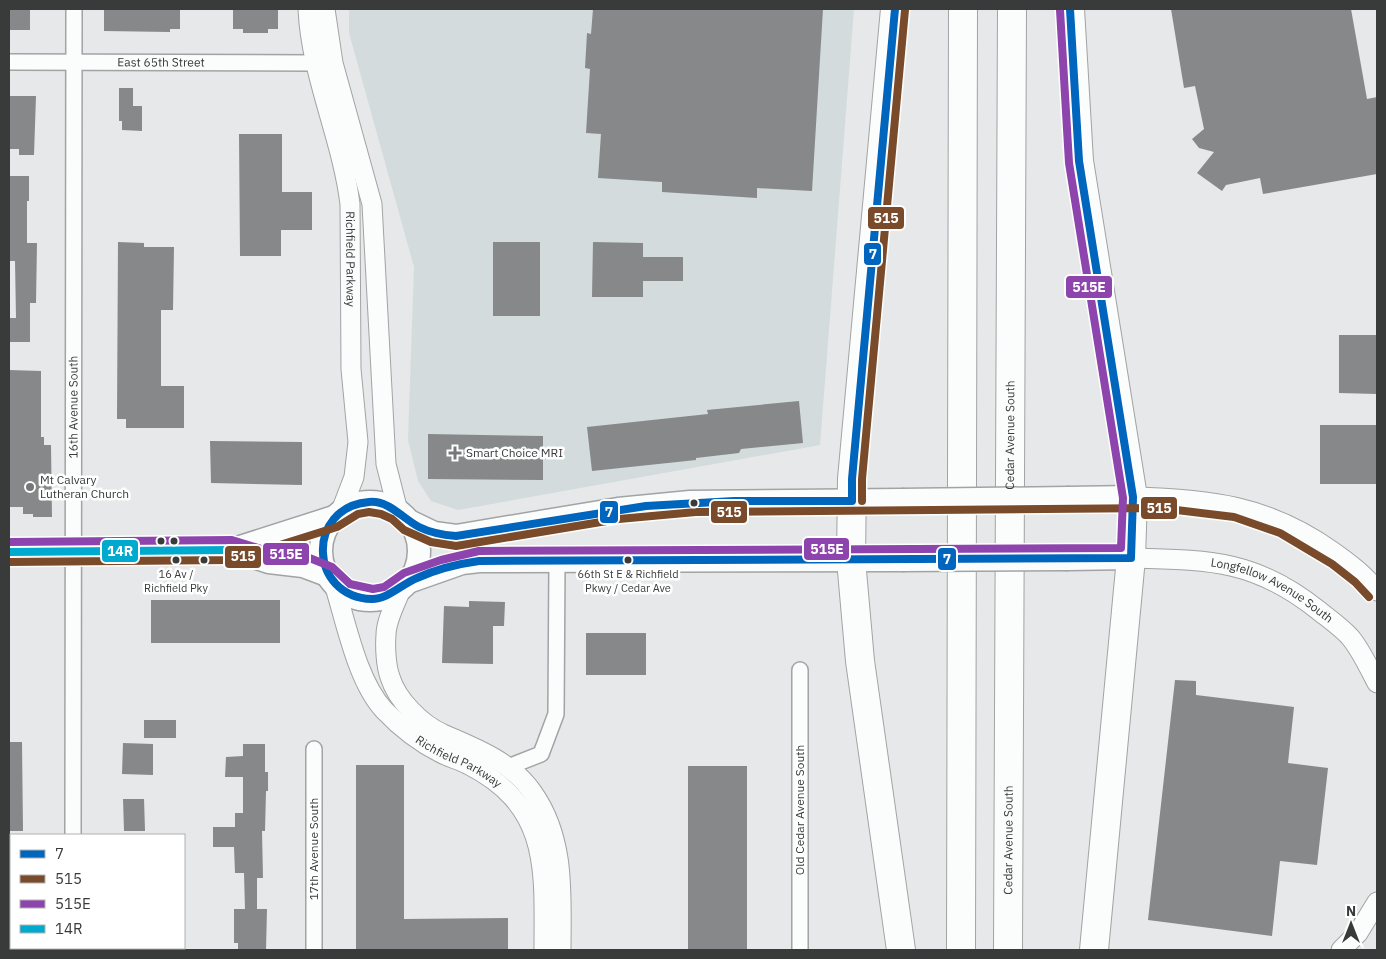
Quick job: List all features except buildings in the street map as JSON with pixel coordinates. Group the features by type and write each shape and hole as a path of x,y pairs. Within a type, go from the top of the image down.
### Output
{"highway":[{"path":"895,9 852,479 851,560 860,661 901,950"},
{"path":"961,950 963,9"},
{"name":"Cedar Avenue South","path":"1008,950 1012,9"},
{"path":"1070,9 1080,161 1133,497 1131,558 1094,950"}],"main road":[{"path":"231,550 338,514 354,504 369,502 384,504 434,533 456,536 618,509 690,502 1133,497"},
{"path":"331,579 322,560 321,545 326,530 338,514"},
{"path":"403,516 416,535 419,552 416,568 404,585"},
{"path":"9,552 231,550 269,562 303,566 331,579 346,593 359,598 374,599 388,596 404,585 462,563 1131,558"}],"street":[{"name":"16th Avenue South","path":"73,834 74,9"},
{"name":"Richfield Parkway","path":"308,9 315,63 347,180 350,204 351,369 358,456 354,477 338,514"},
{"name":"Richfield Parkway","path":"325,9 333,63 372,204 386,464 403,516"},
{"name":"East 65th Street","path":"9,62 315,63"},
{"path":"350,303 361,306 367,312 383,394"},
{"path":"1133,497 1191,499 1232,505 1266,516 1299,529 1326,547 1352,565 1377,592"},
{"name":"Longfellow Avenue South","path":"1131,558 1210,561 1252,572 1281,584 1306,601 1350,638 1377,683"},
{"name":"Richfield Parkway","path":"508,767 541,754 556,714 556,561"},
{"name":"Richfield Parkway","path":"331,579 365,679 382,708 412,737 442,754 489,775 514,796 534,832 542,860 544,950"},
{"name":"Richfield Parkway","path":"404,585 386,634 389,676 401,698 421,720 440,733 495,758 508,767 533,792 547,817 558,853 561,950"},
{"name":"Old Cedar Avenue South","path":"800,670 800,950"},
{"name":"17th Avenue South","path":"314,749 314,950"},
{"path":"1341,950 1358,933 1377,902"}],"shaded area":[{"path":"349,9 854,9 820,445 458,510 431,501 418,481 408,440 414,267 349,33"}],"transit line":[{"name":"7","path":"895,9 852,479 852,501 734,501 646,506 456,536 424,529 383,504 369,502 348,508 334,519 325,534 323,552 326,569 336,584 351,594 372,599 384,597 411,581 432,572 455,565 479,561 1131,558 1133,497 1079,161 1070,9"},
{"name":"515","path":"862,501 862,479 905,10"},
{"name":"515E","path":"9,542 232,540 271,552 307,557 332,567 350,584 373,589 384,587 404,573 441,560 479,551 1121,548 1123,498 1069,163 1060,10"},
{"name":"515","path":"9,562 232,560 337,527 358,514 369,512 381,514 392,519 404,530 431,542 456,546 619,519 696,512 1160,508 1234,517 1280,533 1332,564 1355,582 1369,597"},
{"name":"14R","path":"9,552 231,550"}],"place":[{"name":"Smart Choice MRI","path":"455,453"},
{"name":"Mt Calvary Lutheran Church","path":"30,487"},
{"name":"16 Av / Richfield Pky","path":"176,560"},
{"name":"66th St E & Richfield Pkwy / Cedar Ave","path":"628,560"}]}
